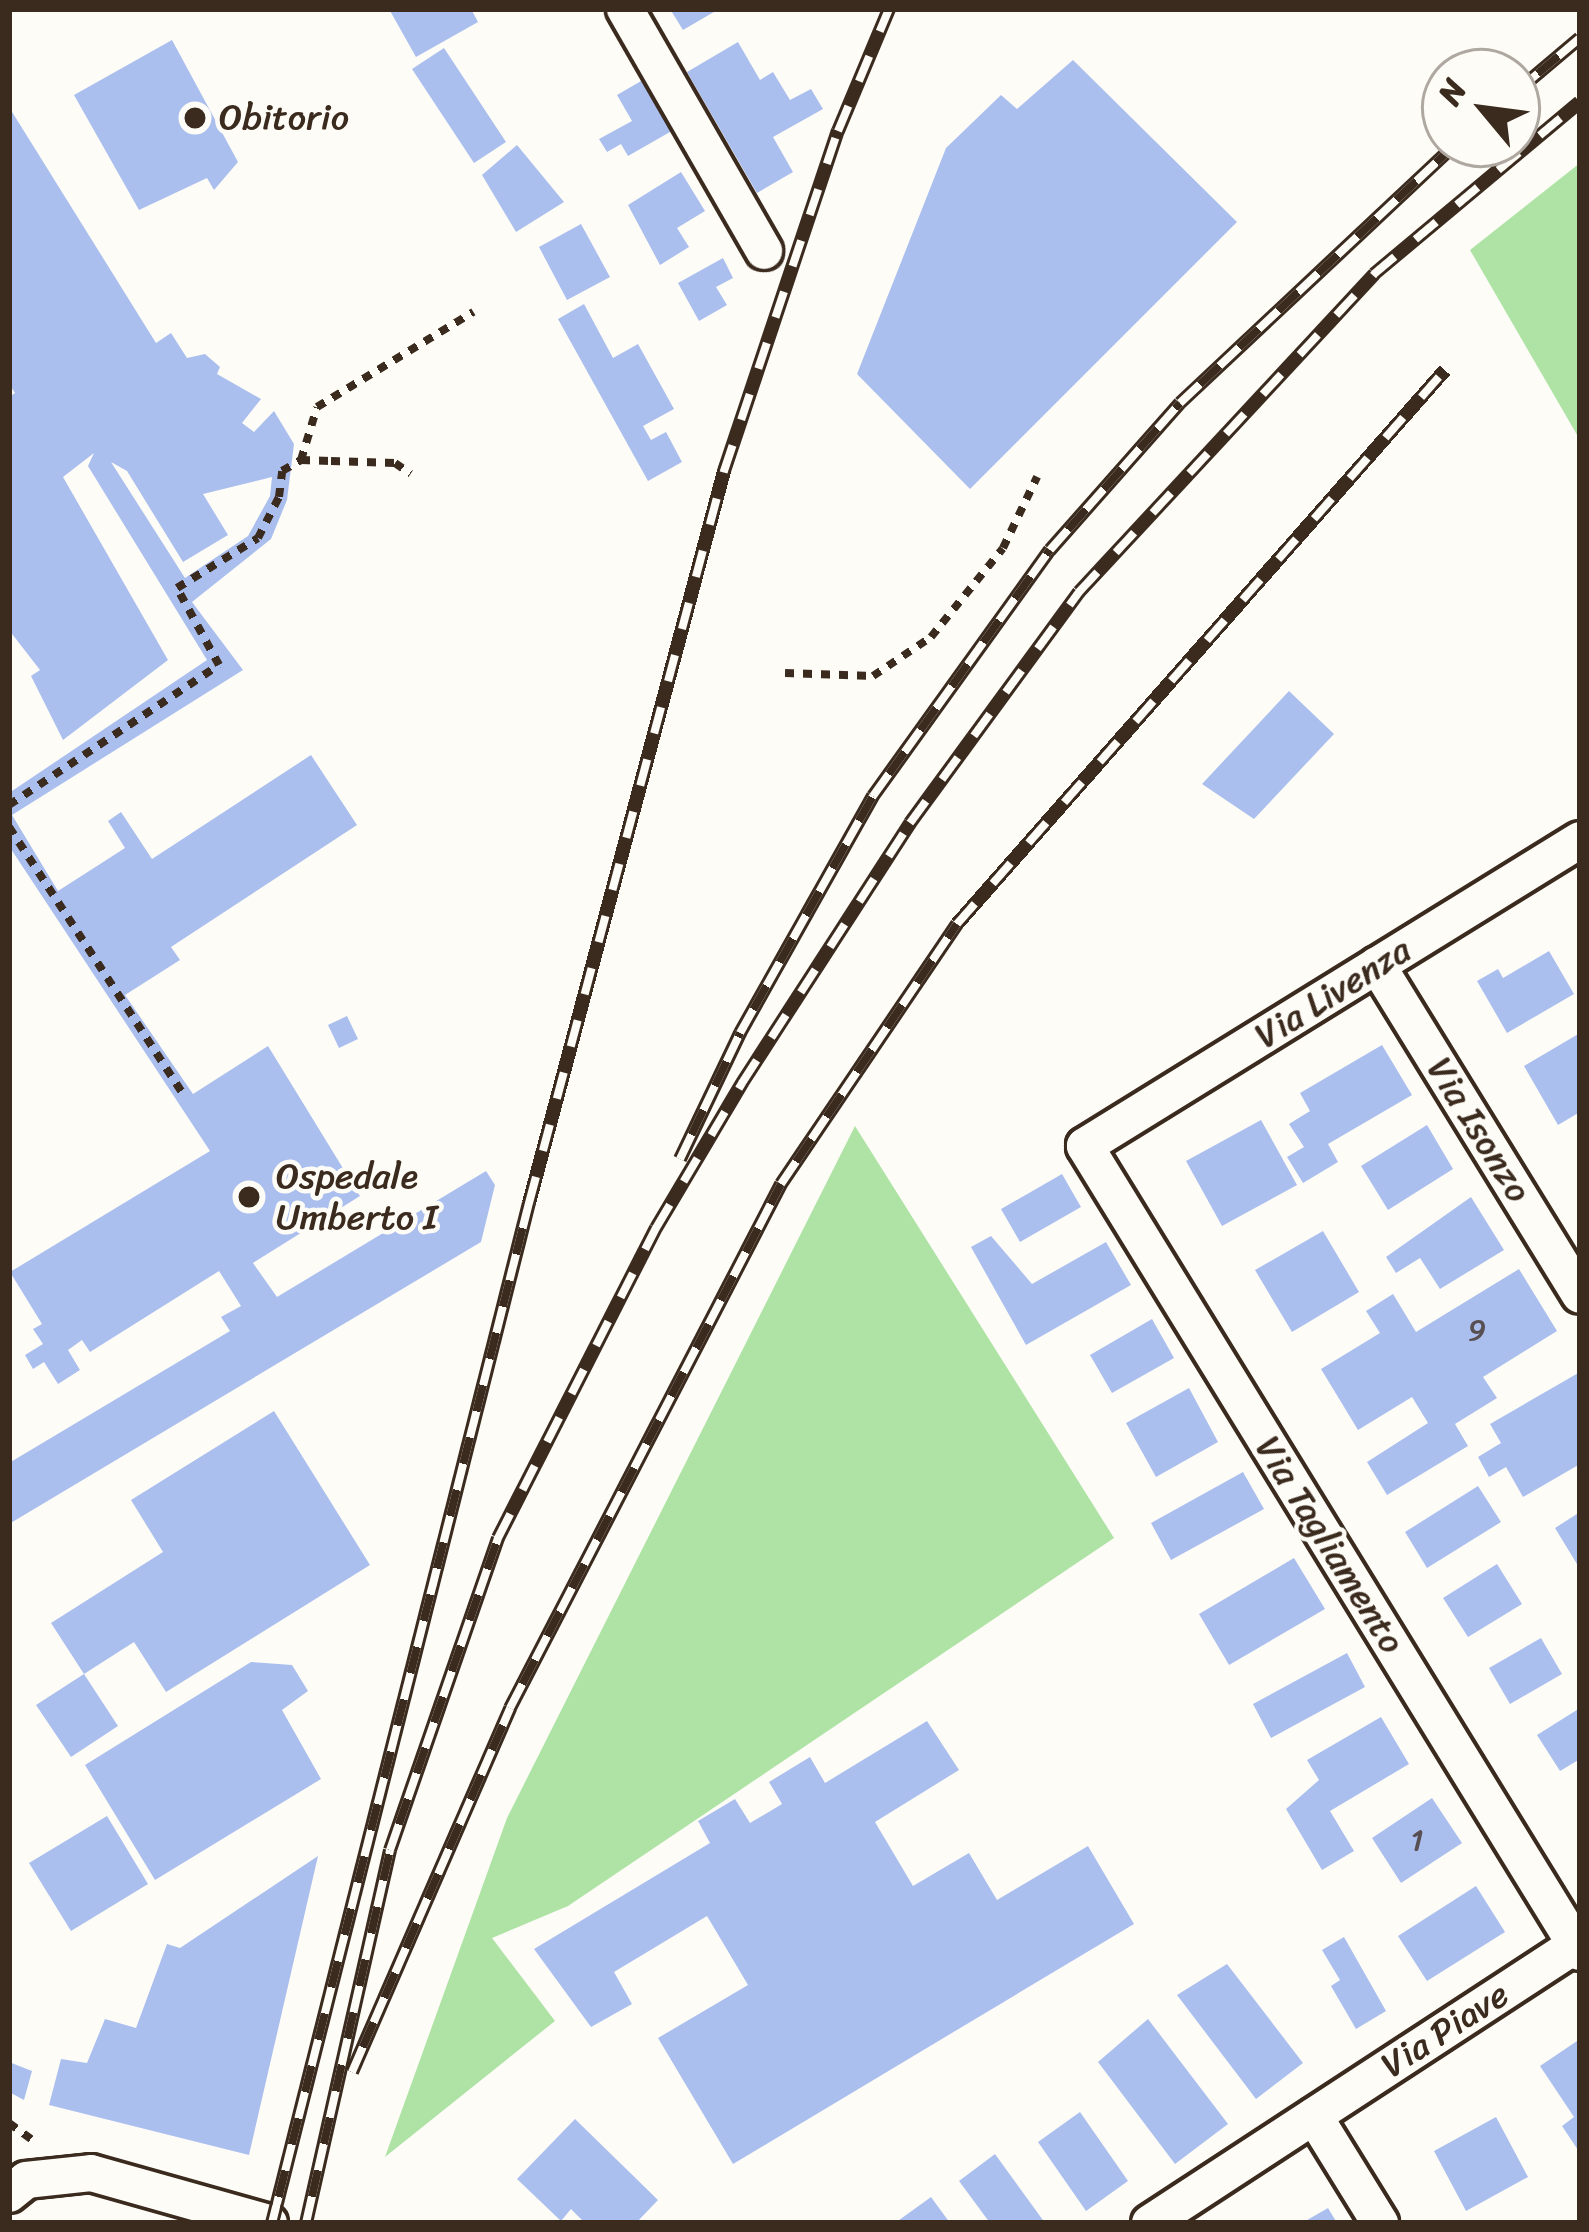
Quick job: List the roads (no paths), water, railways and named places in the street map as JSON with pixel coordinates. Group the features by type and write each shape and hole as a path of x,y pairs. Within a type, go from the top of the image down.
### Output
{"street":[{"path":"625,9 764,251"},
{"name":"Via Livenza","path":"1085,1145 1580,840"},
{"name":"Via Isonzo","path":"1377,965 1580,1295"},
{"name":"Via Tagliamento","path":"1085,1145 1579,1946"},
{"name":"Via Piave","path":"1150,2223 1579,1946"},
{"path":"1314,2116 1380,2223"},
{"path":"9,2194 26,2180 92,2173 268,2223"}],"railway":[{"path":"272,2223 529,1203 724,471 838,131 889,9"},
{"path":"1541,71 1580,38"},
{"path":"306,2223 390,1850 498,1538 656,1228 742,1083 910,823 1079,592 1374,274 1580,102"},
{"path":"680,1159 740,1033 873,796 1050,550 1180,403 1430,168"},
{"path":"352,2072 510,1708 781,1184 957,924 1445,370"}],"place":[{"name":"Obitorio","path":"195,118"},
{"name":"Ospedale Umberto I","path":"249,1197"}]}
